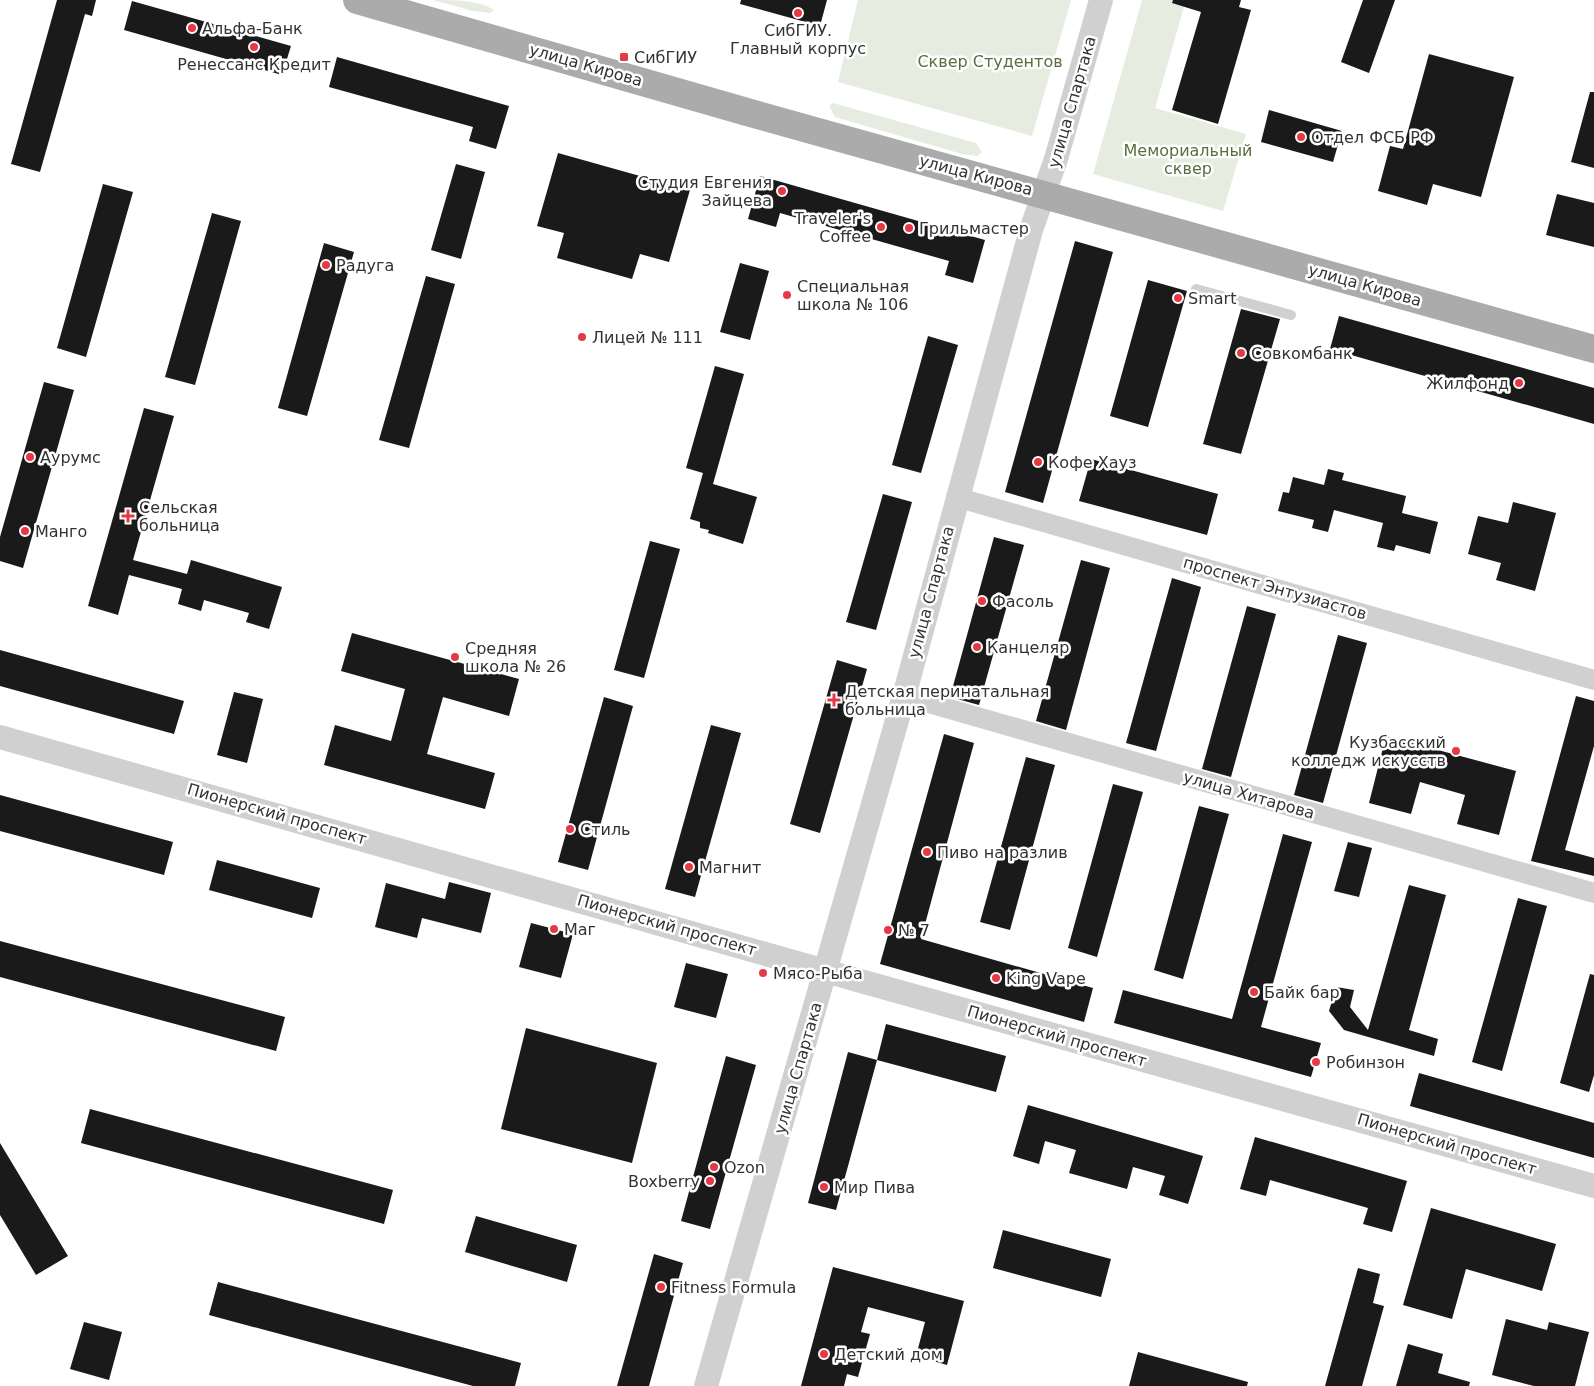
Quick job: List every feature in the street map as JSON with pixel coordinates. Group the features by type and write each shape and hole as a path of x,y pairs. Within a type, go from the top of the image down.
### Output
{"main road":[{"name":"улица Кирова","path":"357,0 747,112 1594,349"}],"street":[{"name":"улица Спартака","path":"706,1386 904,696 956,497 1031,230 1044,194 1101,0"},
{"name":"проспект Энтузиастов","path":"956,497 1594,680"},
{"name":"улица Хитарова","path":"904,696 1594,893"},
{"name":"Пионерский проспект","path":"0,737 867,983 1594,1186"}],"lane":[{"path":"1196,289 1291,315"}],"green space":[{"path":"433,0 474,2 494,10 490,13 473,11"},
{"name":"Сквер Студентов","path":"858,0 1071,0 1032,136 838,82"},
{"name":"Мемориальный сквер","path":"1142,0 1186,0 1155,108 1246,134 1223,211 1093,174"},
{"path":"833,103 976,143 982,152 977,156 962,154 835,117 829,106"}],"building":[{"path":"57,0 96,0 92,16 85,14 40,172 11,164"},
{"name":"СибГИУ. Главный корпус","path":"741,0 827,0 820,26 740,4"},
{"path":"1173,0 1241,0 1239,7 1251,10 1218,124 1172,110 1201,12 1172,3"},
{"path":"1363,0 1395,0 1369,73 1341,62"},
{"path":"132,1 291,46 282,75 124,30"},
{"path":"1429,54 1514,77 1481,197 1433,184 1427,205 1378,191 1390,146 1403,149"},
{"path":"337,57 509,106 496,149 469,141 473,127 329,87"},
{"path":"1590,92 1594,92 1594,168 1571,162"},
{"name":"Отдел ФСБ РФ","path":"1269,110 1342,131 1333,162 1261,142"},
{"path":"558,153 690,190 669,262 640,254 632,279 557,258 564,233 537,226"},
{"path":"456,164 485,172 461,259 431,250"},
{"path":"760,176 985,240 973,283 945,275 949,261 780,213 776,227 748,219"},
{"path":"103,184 133,192 86,357 57,348"},
{"path":"1557,194 1594,203 1594,247 1546,235"},
{"path":"212,213 241,221 195,385 165,377"},
{"path":"1075,241 1113,252 1043,503 1005,492"},
{"path":"324,243 354,252 307,416 278,408"},
{"path":"740,263 769,271 750,340 720,332"},
{"path":"426,276 455,284 409,448 379,440"},
{"path":"1148,280 1187,291 1148,427 1110,416"},
{"path":"1241,309 1280,319 1241,454 1203,444"},
{"path":"1339,316 1594,388 1594,424 1330,349"},
{"path":"928,336 958,345 921,473 892,465"},
{"path":"715,366 744,374 713,484 757,497 743,544 708,533 709,530 700,528 700,522 690,519 703,473 686,468"},
{"path":"44,382 74,390 23,568 0,561 0,537"},
{"path":"144,408 174,416 133,560 187,574 191,560 282,587 269,629 246,622 249,613 204,600 201,611 178,604 182,589 129,575 118,615 88,606"},
{"path":"1091,459 1218,494 1207,535 1079,501"},
{"path":"1328,469 1344,473 1342,480 1406,496 1402,513 1438,522 1430,554 1396,545 1394,551 1377,547 1383,523 1334,510 1328,532 1312,528 1314,520 1278,511 1283,492 1289,493 1293,477 1324,485"},
{"path":"883,494 912,502 876,630 846,622"},
{"path":"1513,502 1556,513 1535,591 1496,580 1501,563 1468,554 1478,516 1508,523"},
{"path":"994,537 1024,545 979,705 950,697"},
{"path":"650,541 680,549 644,678 614,670"},
{"path":"1081,560 1110,568 1066,730 1036,721"},
{"path":"1172,578 1201,587 1156,751 1126,743"},
{"path":"1247,606 1276,614 1231,777 1202,769"},
{"path":"352,633 519,679 509,716 443,697 427,754 495,773 485,809 324,765 335,725 391,741 405,689 341,671"},
{"path":"1338,635 1367,643 1323,803 1294,795"},
{"path":"0,650 184,701 174,734 0,686"},
{"path":"837,660 867,669 820,833 790,824"},
{"path":"234,692 263,699 247,763 217,755"},
{"path":"1576,696 1594,701 1594,746 1565,850 1594,858 1594,876 1531,861"},
{"path":"604,697 633,706 588,870 558,862"},
{"path":"711,725 741,733 695,897 665,889"},
{"path":"944,734 974,743 921,939 1093,988 1084,1022 880,964"},
{"path":"1386,736 1516,771 1499,835 1457,824 1465,795 1420,782 1411,814 1369,803"},
{"path":"1026,757 1055,765 1010,930 980,922"},
{"path":"1113,784 1143,792 1097,957 1068,948"},
{"path":"0,795 173,842 164,875 0,831"},
{"path":"1199,806 1229,814 1183,979 1154,970"},
{"path":"1283,834 1312,842 1261,1027 1321,1043 1311,1077 1114,1023 1123,990 1232,1019"},
{"path":"1348,842 1372,848 1359,897 1334,891"},
{"path":"217,860 320,888 312,918 209,890"},
{"path":"449,882 491,893 481,933 422,918 417,938 375,927 386,883 445,899"},
{"path":"1409,885 1446,895 1409,1030 1438,1039 1434,1056 1344,1030 1329,1011 1336,987 1354,990 1350,1007 1368,1030"},
{"path":"1518,898 1547,906 1502,1071 1472,1062"},
{"path":"531,923 573,934 561,978 519,967"},
{"path":"0,941 285,1017 276,1051 0,977"},
{"path":"686,963 728,974 716,1018 674,1007"},
{"path":"1590,974 1594,975 1594,1075 1589,1092 1560,1083"},
{"path":"886,1024 1006,1056 996,1092 877,1060"},
{"path":"526,1028 657,1063 632,1163 501,1129"},
{"path":"848,1052 877,1060 836,1210 808,1203"},
{"path":"726,1056 756,1065 710,1229 681,1221"},
{"path":"1419,1073 1594,1123 1594,1158 1410,1106"},
{"path":"1028,1105 1203,1156 1188,1204 1159,1195 1165,1176 1133,1167 1127,1189 1069,1173 1076,1150 1045,1141 1039,1164 1013,1156"},
{"path":"90,1109 393,1190 384,1224 81,1143"},
{"path":"1255,1137 1407,1181 1392,1232 1363,1224 1368,1208 1270,1180 1266,1196 1240,1189"},
{"path":"0,1143 68,1256 36,1275 0,1215"},
{"path":"1431,1208 1556,1244 1542,1291 1466,1269 1452,1319 1403,1305"},
{"path":"476,1216 577,1245 567,1282 465,1252"},
{"path":"1003,1230 1111,1259 1101,1297 993,1268"},
{"path":"654,1254 683,1263 649,1386 617,1386"},
{"path":"833,1267 964,1301 947,1365 916,1356 925,1322 868,1307 861,1332 870,1334 858,1377 847,1374 844,1386 801,1386"},
{"path":"1358,1268 1380,1274 1373,1303 1384,1306 1362,1386 1325,1386"},
{"path":"218,1282 521,1363 515,1386 473,1386 209,1315"},
{"path":"1506,1319 1547,1330 1549,1322 1589,1332 1575,1386 1534,1386 1492,1375"},
{"path":"84,1322 122,1332 109,1380 70,1369"},
{"path":"1408,1344 1443,1354 1438,1373 1470,1382 1469,1386 1396,1386"},
{"path":"1138,1352 1248,1382 1247,1386 1129,1386"}],"place":[{"name":"СибГИУ. Главный корпус","path":"798,13"},
{"name":"Альфа-Банк","path":"192,28"},
{"name":"Ренессанс Кредит","path":"254,47"},
{"name":"СибГИУ","path":"624,57"},
{"name":"Отдел ФСБ РФ","path":"1301,137"},
{"name":"Студия Евгения Зайцева","path":"782,191"},
{"name":"Traveler's Coffee","path":"881,227"},
{"name":"Грильмастер","path":"909,228"},
{"name":"Радуга","path":"326,265"},
{"name":"Специальная школа № 106","path":"787,295"},
{"name":"Smart","path":"1178,298"},
{"name":"Лицей № 111","path":"582,337"},
{"name":"Совкомбанк","path":"1241,353"},
{"name":"Жилфонд","path":"1519,383"},
{"name":"Аурумс","path":"30,457"},
{"name":"Кофе Хауз","path":"1038,462"},
{"name":"Сельская больница","path":"128,516"},
{"name":"Манго","path":"25,531"},
{"name":"Фасоль","path":"982,601"},
{"name":"Канцеляр","path":"977,647"},
{"name":"Средняя школа № 26","path":"455,657"},
{"name":"Детская перинатальная больница","path":"834,700"},
{"name":"Кузбасский колледж искусств","path":"1456,751"},
{"name":"Стиль","path":"570,829"},
{"name":"Пиво на разлив","path":"927,852"},
{"name":"Магнит","path":"689,867"},
{"name":"Маг","path":"554,929"},
{"name":"№ 7","path":"888,930"},
{"name":"Мясо-Рыба","path":"763,973"},
{"name":"King Vape","path":"996,978"},
{"name":"Байк бар","path":"1254,992"},
{"name":"Робинзон","path":"1316,1062"},
{"name":"Ozon","path":"714,1167"},
{"name":"Boxberry","path":"710,1181"},
{"name":"Мир Пива","path":"824,1187"},
{"name":"Fitness Formula","path":"661,1287"},
{"name":"Детский дом","path":"824,1354"}]}
